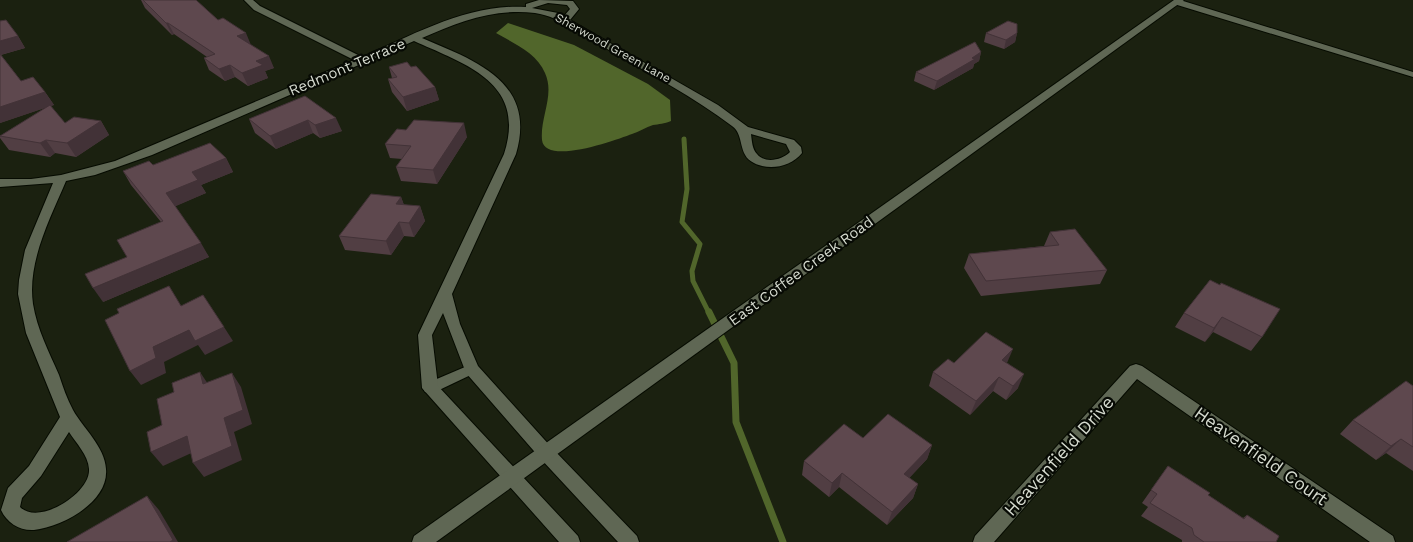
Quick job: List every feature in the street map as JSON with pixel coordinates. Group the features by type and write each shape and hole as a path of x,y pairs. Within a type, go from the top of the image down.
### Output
{"street":[{"path":"248,0 256,8 361,60"},
{"path":"527,6 548,0 570,3 575,9 564,21"},
{"name":"East Coffee Creek Road","path":"421,542 1179,1"},
{"name":"Sherwood Green Lane","path":"414,38 471,13 503,7 527,6 547,12 670,80 714,107 744,129"},
{"name":"Redmont Terrace","path":"0,183 20,184 61,179 127,161 414,38 474,66 498,84 509,97 515,110 516,124 510,154 425,335 430,388"},
{"path":"61,179 39,230 27,273 25,293 35,337 68,417 85,442 98,471 94,485 82,500 63,514 35,523 20,521 14,517 10,510 14,494 35,471 68,417"},
{"path":"444,292 453,324 472,369 546,453 630,542"},
{"name":"Heavenfield Drive","path":"982,542 1136,370"},
{"name":"Heavenfield Court","path":"1136,370 1386,542"},
{"path":"430,388 571,542"}],"lane":[{"path":"1179,1 1413,75"},
{"path":"430,388 472,369"}],"shaded area":[{"path":"508,23 574,45 648,84 670,100 671,121 653,125 624,137 582,149 555,151 546,147 542,140 542,131 548,98 548,81 541,66 530,54 496,33"}],"building":[{"path":"143,0 196,0 218,20 223,18 246,33 237,36 269,56 256,61 263,65 242,73 230,65 219,69 204,58 215,54 166,23"},
{"path":"6,20 18,36 0,41 0,21"},
{"path":"1008,21 1017,24 1017,33 1006,40 986,33"},
{"path":"975,42 981,52 972,58 975,59 937,81 916,72"},
{"path":"0,54 21,81 33,77 45,92 0,107"},
{"path":"407,62 411,67 416,66 435,87 403,97 388,79 397,77 389,67"},
{"path":"305,96 336,118 315,125 308,120 270,136 249,119"},
{"path":"50,105 65,123 74,117 101,121 67,143 46,140 40,143 0,136"},
{"path":"414,120 464,123 433,170 396,167 411,146 385,144 397,129 406,130"},
{"path":"210,143 226,158 192,172 198,180 166,193 201,243 93,288 85,274 127,257 117,240 163,221 123,171 149,161 153,165"},
{"path":"371,194 401,197 396,204 420,206 409,223 399,222 386,241 339,236"},
{"path":"1075,229 1107,270 986,281 969,254 1059,245 1050,232"},
{"path":"1210,280 1280,309 1262,337 1222,317 1214,328 1184,313"},
{"path":"169,286 181,306 203,295 224,327 195,341 189,330 153,347 156,358 130,371 105,320 119,313 117,309"},
{"path":"986,332 1013,349 1002,360 1024,374 1013,386 999,377 976,401 933,372 948,359 954,363"},
{"path":"200,372 203,384 232,373 243,410 224,418 232,446 193,463 187,436 151,452 147,432 162,425 157,399 174,392 172,383"},
{"path":"1406,381 1413,386 1413,447 1401,439 1391,446 1353,420"},
{"path":"888,414 932,445 904,474 918,484 892,512 842,473 832,483 804,461 844,424 863,438"},
{"path":"1168,466 1210,493 1208,495 1244,519 1247,515 1279,536 1276,542 1204,542 1194,535 1192,528 1150,503 1157,494 1151,490"},
{"path":"147,496 173,540 170,542 67,542"}],"waterway":[{"path":"684,139 687,189 682,222 700,244 692,271 693,281 709,313"},
{"path":"709,312 734,363 736,422 783,542"}]}
